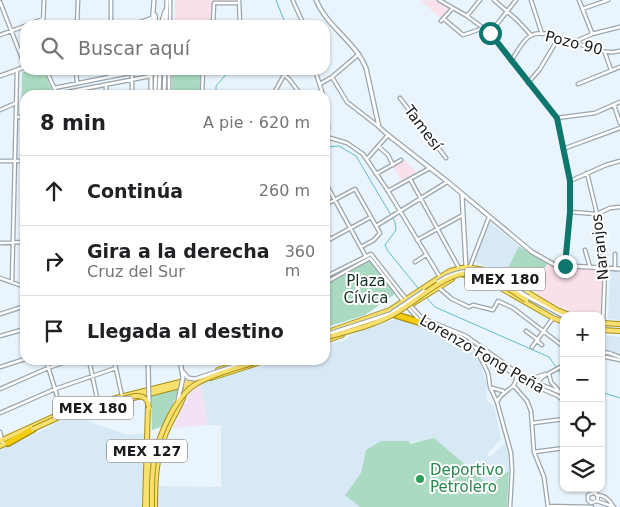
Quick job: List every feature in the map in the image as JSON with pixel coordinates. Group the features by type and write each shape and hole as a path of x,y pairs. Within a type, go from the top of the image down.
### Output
{"highway":[{"path":"396,315 422,323"},
{"path":"184,392 190,383"},
{"path":"3,443 33,428"}],"main road":[{"name":"MEX 180","path":"330,334 377,316 405,301 440,277 459,268 468,267 492,271 562,312"},
{"path":"330,335 386,318 445,280 462,274 472,273 491,279 560,321"},
{"name":"MEX 180","path":"330,335 396,315 450,280 466,275 485,279 560,321"},
{"path":"605,323 620,324"},
{"path":"605,330 620,331"},
{"name":"MEX 180","path":"190,383 235,365"},
{"name":"MEX 180","path":"3,443 62,412 122,396 190,383 250,365"},
{"path":"150,507 154,458 175,407 187,391 197,383 251,365"},
{"name":"MEX 127","path":"150,507 156,468 166,434 184,392 190,383"},
{"name":"MEX 180","path":"3,443 64,416 147,392"},
{"name":"MEX 127","path":"147,392 150,507"},
{"path":"33,428 76,410 136,396 145,398 149,408 150,507"}],"street":[{"path":"40,20 43,19 44,0"},
{"path":"77,20 78,0"},
{"path":"111,0 111,20"},
{"path":"154,0 155,20"},
{"path":"162,20 169,0"},
{"path":"169,0 170,20"},
{"path":"316,0 321,12 328,20"},
{"path":"441,0 490,33 557,118 570,181 570,212 565,266"},
{"path":"466,16 480,0"},
{"path":"494,0 508,10 531,35"},
{"path":"490,33 516,0"},
{"path":"531,0 542,34"},
{"path":"579,0 592,34"},
{"path":"582,9 608,0"},
{"path":"213,20 214,3 239,1 240,20"},
{"path":"293,1 302,20"},
{"path":"0,2 20,54"},
{"path":"166,20 167,5"},
{"path":"441,21 453,8"},
{"path":"146,20 154,17"},
{"path":"444,19 463,35 484,28"},
{"path":"330,23 347,39 366,68 379,127"},
{"path":"0,35 20,27"},
{"path":"574,42 592,34 620,27"},
{"name":"Pozo 90","path":"511,61 531,35 542,34 559,37 605,53 620,51"},
{"path":"528,83 540,69 559,37"},
{"path":"605,53 611,70"},
{"path":"320,84 332,77 358,54"},
{"path":"578,84 620,67"},
{"path":"0,76 20,68"},
{"path":"12,282 17,70"},
{"path":"48,75 54,88 119,75"},
{"path":"76,75 77,83"},
{"path":"132,75 132,90"},
{"path":"156,90 157,75"},
{"path":"158,75 159,90"},
{"path":"164,90 165,75"},
{"path":"169,90 170,75"},
{"path":"202,90 203,75"},
{"path":"276,90 284,75 297,90"},
{"path":"317,75 322,90"},
{"path":"77,90 151,76 151,90"},
{"path":"332,77 347,102 532,252 555,265 620,269"},
{"path":"98,79 98,86"},
{"path":"106,85 106,90"},
{"name":"Tamesí","path":"400,98 446,158"},
{"path":"557,118 595,114 620,101"},
{"path":"0,110 16,103"},
{"path":"613,105 620,123"},
{"path":"16,117 20,117"},
{"path":"562,149 620,128"},
{"path":"367,159 388,135"},
{"path":"330,139 347,143 367,159 440,277"},
{"path":"378,146 388,155 393,165"},
{"path":"376,174 401,160"},
{"path":"0,161 20,161"},
{"path":"570,181 620,161"},
{"path":"388,191 430,168"},
{"name":"Naranjos","path":"588,173 597,214 605,268 603,312"},
{"path":"410,179 459,268"},
{"path":"376,226 396,212 448,182"},
{"path":"330,202 355,189 380,233 361,248"},
{"path":"330,191 361,248 386,274"},
{"path":"462,194 462,215 468,267"},
{"path":"570,212 597,214 610,208 620,207"},
{"path":"417,240 462,215"},
{"path":"330,239 371,217"},
{"path":"466,275 489,218"},
{"path":"0,243 20,242"},
{"path":"585,250 590,267"},
{"path":"330,275 371,254 386,274"},
{"path":"615,254 615,269"},
{"path":"415,262 426,255"},
{"path":"330,280 368,257"},
{"name":"Lorenzo Fong Peña","path":"386,274 422,323 464,340 535,385 560,392"},
{"path":"0,278 20,285"},
{"path":"438,287 452,299 469,307 473,305 493,310 498,301 513,308 560,344"},
{"path":"527,299 560,314"},
{"name":"Lorenzo Fong Peña","path":"409,306 426,320 466,336 516,376 560,398"},
{"path":"0,314 20,308"},
{"path":"532,347 553,318"},
{"path":"0,336 20,330"},
{"path":"526,331 542,345"},
{"path":"464,340 466,336"},
{"path":"476,348 488,373 490,387 497,402 511,453 510,507"},
{"path":"482,360 488,354"},
{"path":"605,355 620,359"},
{"path":"0,367 20,361"},
{"path":"47,365 62,412"},
{"path":"0,389 57,365"},
{"path":"90,365 99,407"},
{"path":"115,365 122,396"},
{"path":"147,365 147,392"},
{"path":"147,365 149,408"},
{"path":"175,407 182,390 183,372 181,365"},
{"path":"182,365 190,383"},
{"path":"183,372 188,378 195,379 238,365"},
{"path":"535,385 560,367"},
{"path":"0,413 55,389 116,368"},
{"path":"497,402 504,391 514,386 517,382 515,371"},
{"path":"528,380 550,373"},
{"path":"550,373 551,382 560,391"},
{"path":"514,386 527,400 531,411 534,452 544,477 548,506 592,506 596,502 596,494"},
{"path":"490,387 504,391"},
{"path":"533,424 560,420"},
{"path":"0,432 3,443"},
{"path":"534,452 560,449"},
{"path":"592,506 588,499 590,494 596,494 607,499 614,507"},
{"path":"596,502 614,507"}],"shaded area":[{"path":"175,0 235,0 212,1 211,20 175,20"},
{"path":"434,0 452,8 443,18 421,1"},
{"path":"404,160 417,172 402,181 392,166"},
{"path":"489,222 519,246 505,274 473,261"},
{"path":"547,264 555,267 602,270 601,312 570,311 554,305 532,290"},
{"path":"610,271 620,271 620,320 608,319"},
{"path":"398,318 464,343 480,362 487,384 487,401 494,406 501,439 487,454 491,456 506,443 509,471 490,486 434,439 366,450 361,473 345,494 360,507 157,507 157,486 221,487 221,425 208,425 201,383 250,366 258,369 267,365 330,365 330,344 343,341 356,332"},
{"path":"605,335 620,337 620,354 605,351"},
{"path":"201,383 208,425 173,428 189,394"},
{"path":"87,412 90,422 128,435 145,433 143,507 0,507 0,449 71,416"}],"green space":[{"path":"22,75 45,75 52,90 22,90"},
{"path":"172,75 201,75 200,90 172,90"},
{"path":"519,246 547,264 532,290 505,274"},
{"name":"Plaza Cívica","path":"370,261 395,294 365,315 330,326 330,281"},
{"path":"180,388 163,426 152,430 151,396"},
{"name":"Deportivo Petrolero","path":"434,438 490,486 509,471 507,507 360,507 345,495 361,473 366,450 381,441 409,441 410,444"}],"waterway":[{"path":"276,0 284,20"},
{"path":"216,90 216,86 226,75"},
{"path":"330,147 339,146 356,156 395,222 396,230 385,245 418,288"},
{"path":"426,297 435,307 549,357 560,372"},
{"path":"605,393 620,398"}],"place":[{"name":"Deportivo Petrolero","path":"420,479"}],"route":[{"path":"490,33 557,118 570,181 570,212 565,266"}]}
